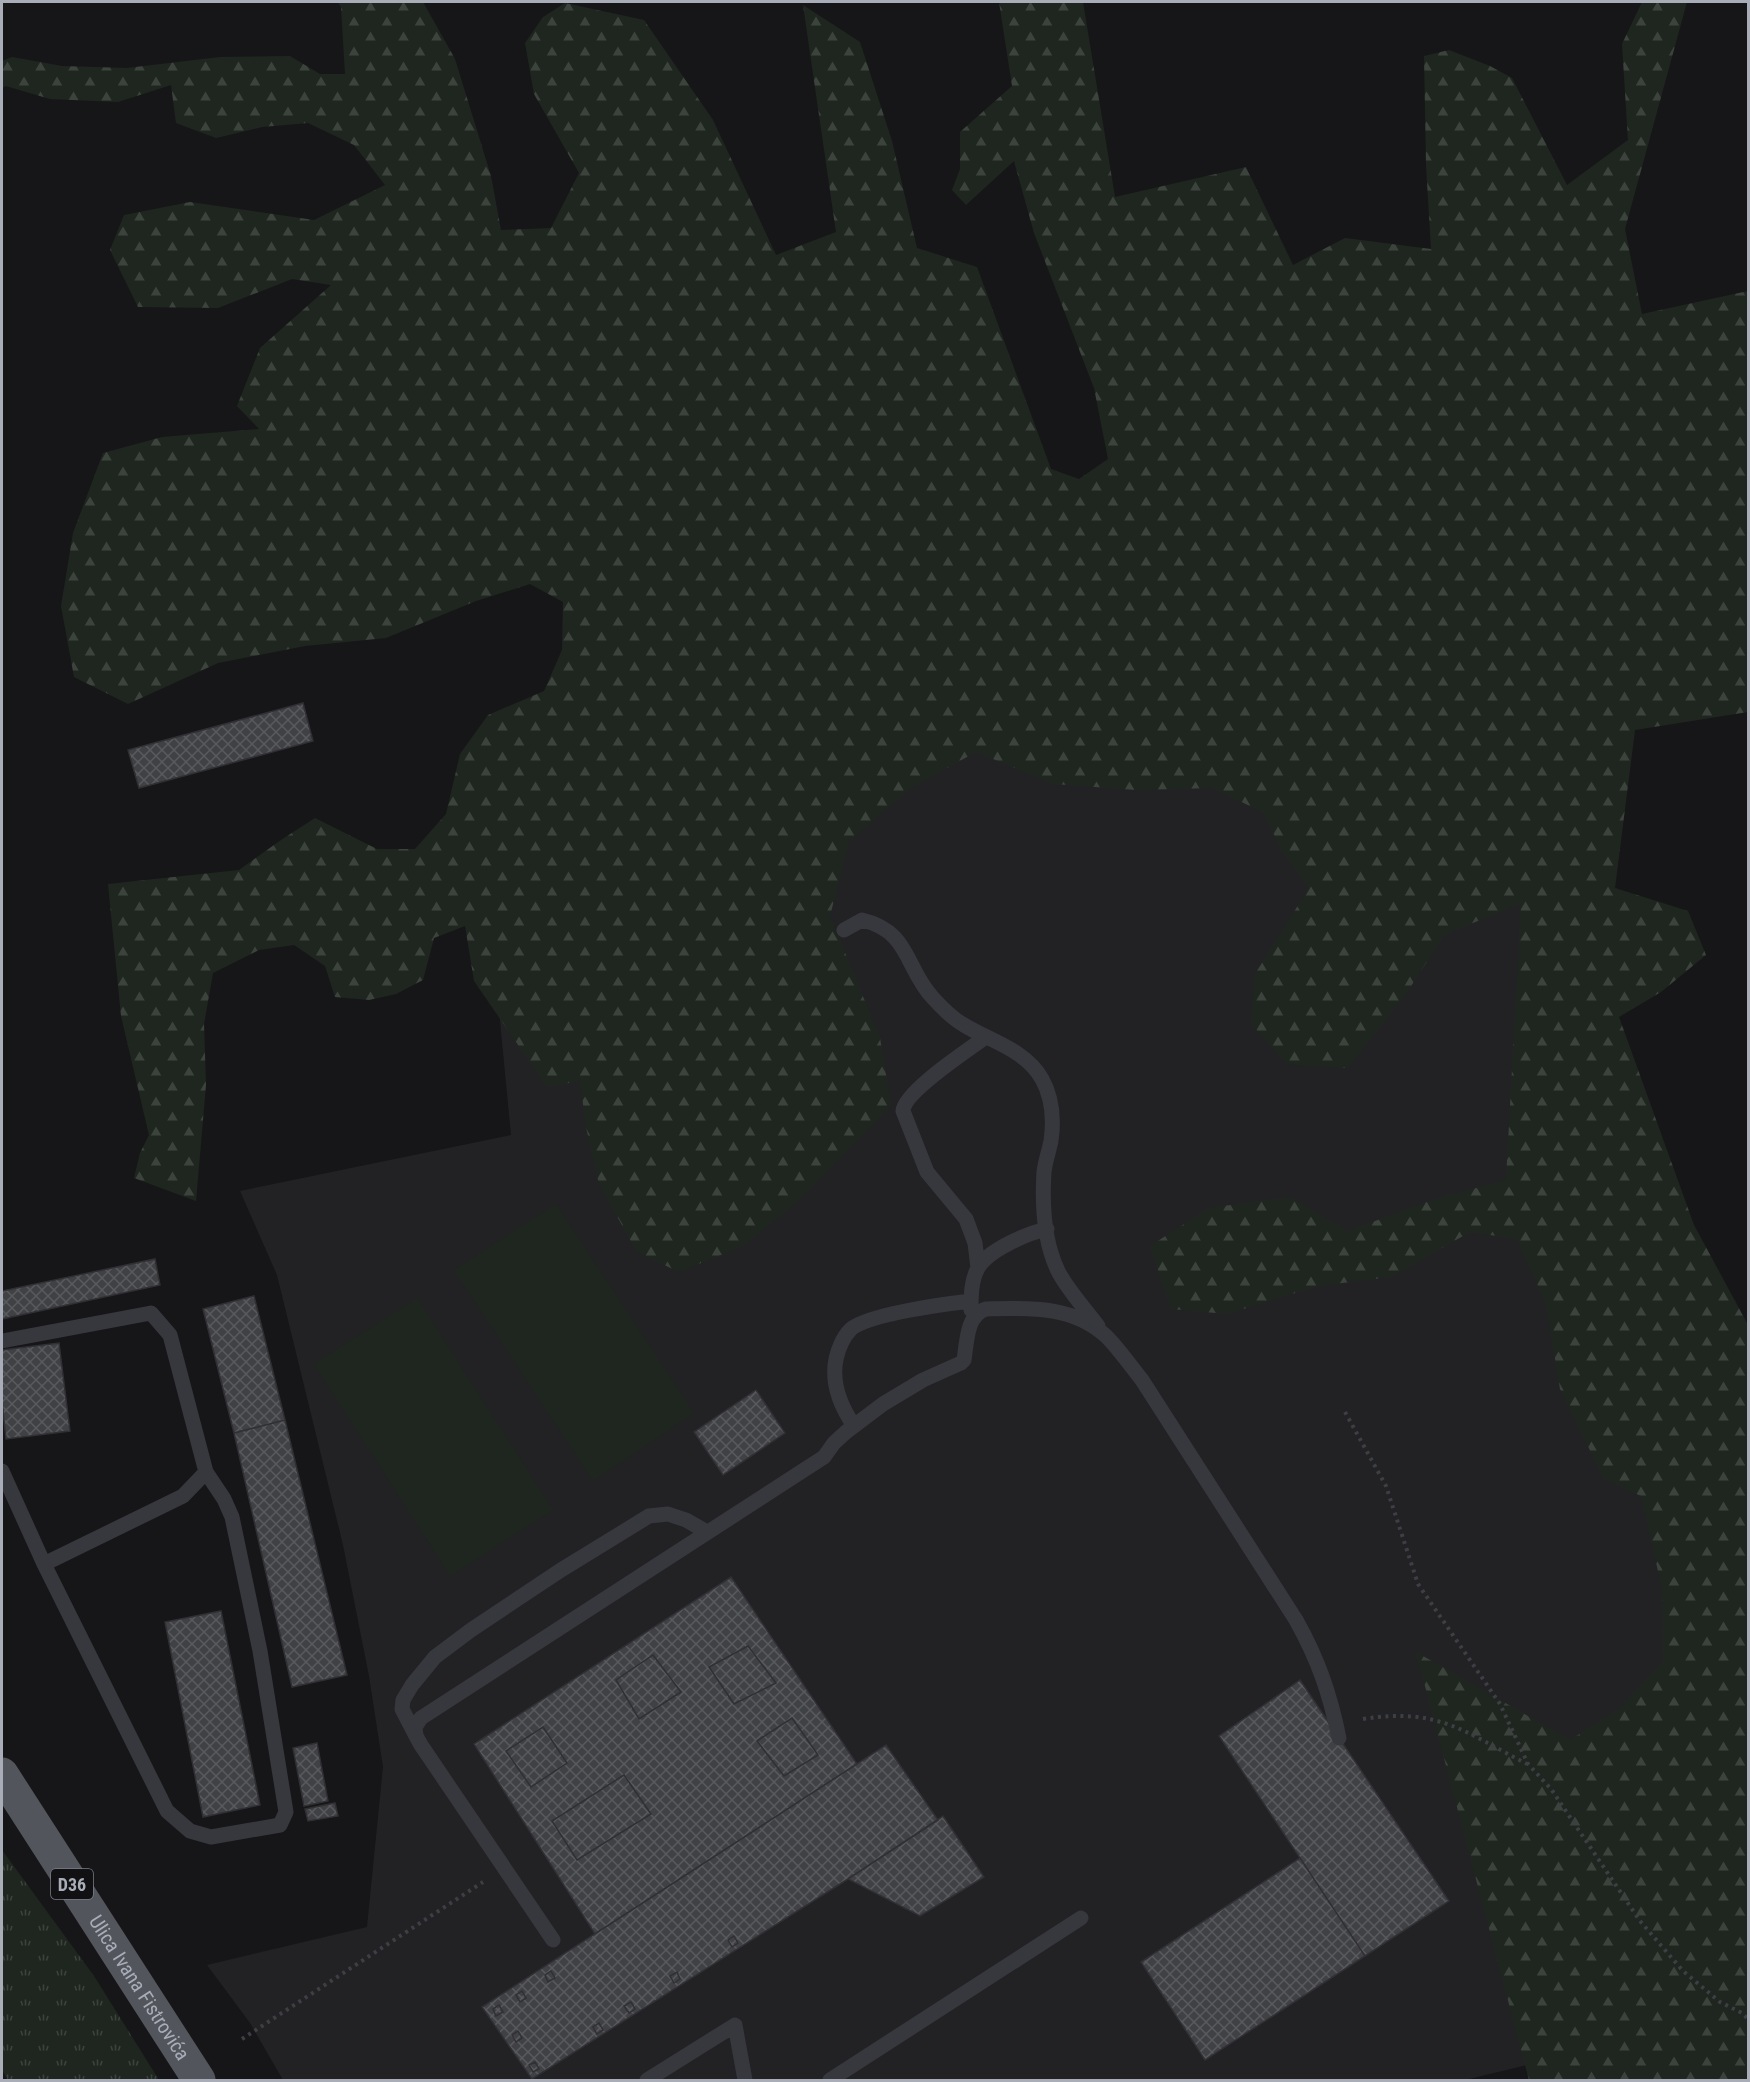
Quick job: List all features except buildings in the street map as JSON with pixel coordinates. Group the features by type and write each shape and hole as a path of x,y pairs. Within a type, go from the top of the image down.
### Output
{"main road":[{"name":"Ulica Ivana Fistrovića","path":"2,1774 199,2080"}],"lane":[{"path":"844,930 862,920 884,929 902,945 933,999 962,1024 1023,1058 1034,1068 1046,1088 1052,1114 1051,1139 1044,1169 1043,1198 1052,1254 1058,1271 1142,1380 1296,1620 1312,1649 1323,1677 1339,1738"},
{"path":"416,1736 415,1727 421,1718 824,1457 834,1443 883,1404 923,1380 964,1360 971,1301 978,1268 975,1243 966,1220 927,1172 903,1111 903,1104 926,1083 986,1037"},
{"path":"978,1268 984,1261 1024,1235 1047,1229"},
{"path":"854,1426 840,1398 833,1371 836,1356 850,1329 874,1318 971,1301"},
{"path":"969,1328 979,1311 1049,1309 1063,1312 1087,1323 1108,1338"},
{"path":"2,1341 151,1313 170,1335 206,1472 224,1499 232,1517 246,1579 284,1788 286,1812 280,1825 211,1837 190,1830 166,1811 44,1564 2,1471"},
{"path":"44,1564 183,1496 206,1472"},
{"path":"553,1940 416,1736 402,1709 403,1700 435,1657 464,1635 561,1570 649,1516 668,1514 686,1520 707,1532"},
{"path":"830,2080 1081,1918"},
{"path":"647,2080 735,2025 745,2080"}],"path":[{"path":"1345,1412 1386,1486 1418,1584 1500,1704 1528,1764 1551,1789 1640,1920 1683,1971 1720,2002 1749,2019"},
{"path":"1339,1738 1360,1720 1404,1715 1423,1716 1469,1731 1528,1764"},
{"path":"242,2039 505,1868"}],"shaded area":[{"path":"1562,439 1561,1137 1748,1645 1748,2002 1742,2013 1465,2080 283,2080 250,2023 207,1965 367,1927 383,1767 369,1676 343,1545 277,1275 240,1191 511,1135 487,886"}],"green space":[{"path":"338,2 423,2 455,59 491,176 501,230 551,228 579,173 534,94 525,43 543,17 565,3 644,20 713,120 776,255 836,232 803,5 860,42 892,141 917,248 977,267 1051,469 1079,479 1108,459 1094,388 1034,233 1014,161 966,205 952,190 960,169 960,132 1012,86 999,2 1083,2 1115,197 1246,167 1293,265 1345,238 1431,249 1426,165 1424,56 1449,50 1490,66 1512,78 1567,185 1628,140 1622,44 1642,2 1687,2 1625,229 1642,314 1748,291 1748,712 1635,730 1615,888 1688,911 1706,955 1661,992 1619,1017 1694,1225 1748,1325 1748,2080 1529,2080 1416,1652 1570,1740 1620,1708 1663,1661 1662,1589 1641,1496 1604,1479 1560,1389 1546,1304 1517,1239 1470,1232 1391,1277 1318,1286 1227,1314 1171,1309 1150,1246 1209,1208 1289,1197 1348,1231 1432,1200 1506,1180 1521,903 1444,935 1404,997 1347,1068 1287,1064 1251,1024 1255,974 1309,888 1280,848 1264,813 1213,788 1136,790 1054,784 976,752 909,789 849,841 830,916 880,1038 891,1105 800,1199 743,1246 679,1272 637,1252 599,1184 586,1127 580,1081 547,1087 474,981 465,926 434,938 423,980 396,994 369,1000 335,997 325,966 294,945 259,950 213,973 204,1024 206,1085 196,1201 134,1178 140,1153 149,1135 121,1016 108,884 239,870 315,818 377,849 415,849 446,814 460,754 488,715 544,691 562,650 563,602 530,584 476,601 386,638 305,646 218,663 128,704 74,677 61,606 73,533 103,453 162,437 259,429 237,406 260,348 331,285 292,279 218,308 138,307 110,250 124,215 190,202 314,220 385,185 354,145 308,123 262,127 216,138 176,123 171,85 118,102 50,99 6,86 2,88 2,61 12,57 62,66 127,68 220,57 290,56 320,74 345,74 341,7"},
{"path":"556,1204 694,1413 593,1481 454,1270"},
{"path":"417,1298 553,1510 450,1576 314,1364"},
{"path":"2,1850 94,1976 159,2080 8,2080 2,2070"}]}
